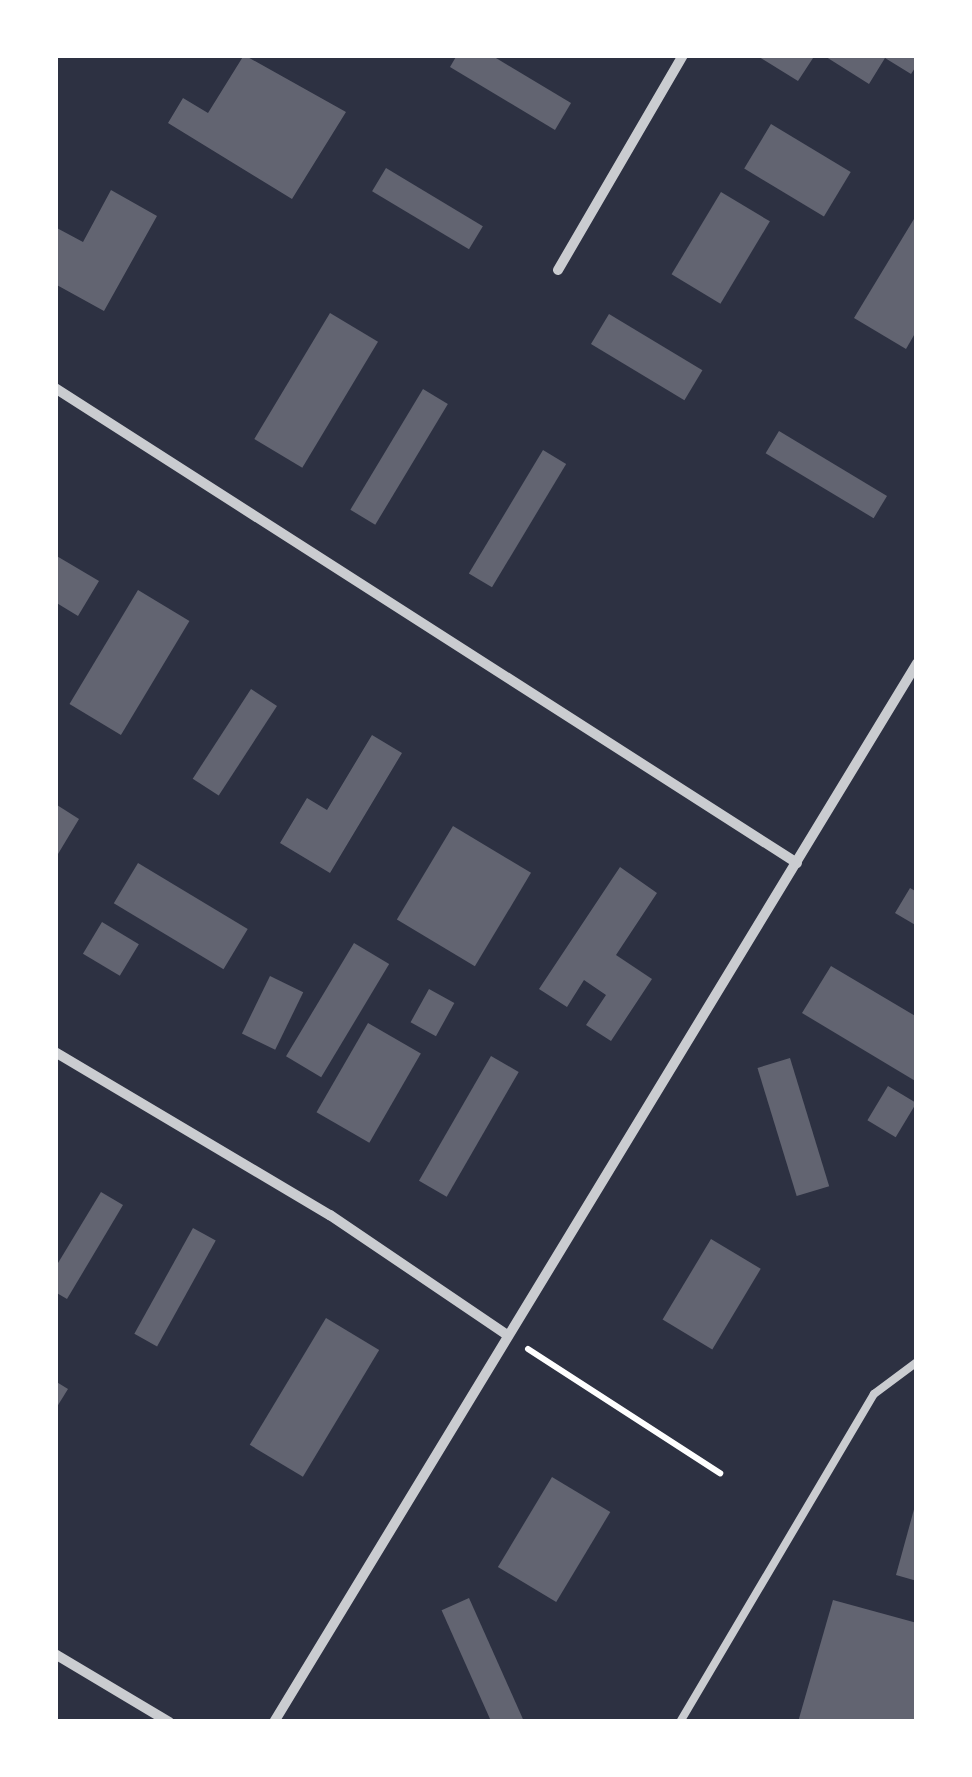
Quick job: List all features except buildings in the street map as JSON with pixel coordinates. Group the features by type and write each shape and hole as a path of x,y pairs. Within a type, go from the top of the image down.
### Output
{"street":[{"path":"558,270 683,55"},
{"path":"55,388 797,863"},
{"path":"274,1722 506,1334 917,663"},
{"path":"55,1052 330,1215 506,1334"},
{"path":"55,1654 169,1722"}],"lane":[{"path":"680,1722 874,1394 917,1362"}],"path":[{"path":"506,1334 720,1473"}]}
